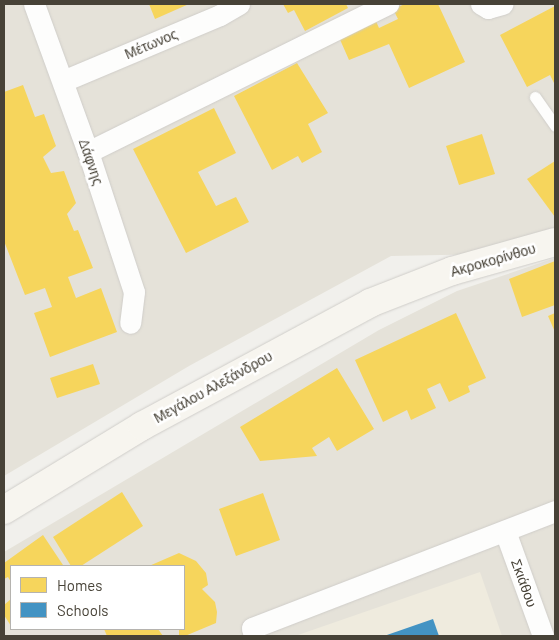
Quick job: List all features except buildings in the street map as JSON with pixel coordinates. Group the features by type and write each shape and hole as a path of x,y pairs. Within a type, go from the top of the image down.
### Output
{"main road":[{"name":"Ακροκορίνθου","path":"430,279 555,242"},
{"name":"Μεγάλου Αλεξάνδρου","path":"4,510 142,426 330,323 399,289 430,279"}],"street":[{"name":"Δάφνης","path":"34,4 88,152 134,292 130,323"},
{"name":"Μέτωνος","path":"62,81 220,15 239,4"},
{"path":"88,152 388,4"},
{"path":"253,632 555,511"},
{"name":"Σκιάθου","path":"505,531 543,636"}],"lane":[{"path":"535,97 555,126"}],"shaded area":[{"path":"4,4 555,4 555,233 491,254 391,256 189,366 4,476"},
{"path":"555,258 555,636 4,636 4,552 379,330 457,291"},
{"path":"480,572 502,636 295,636"}]}
